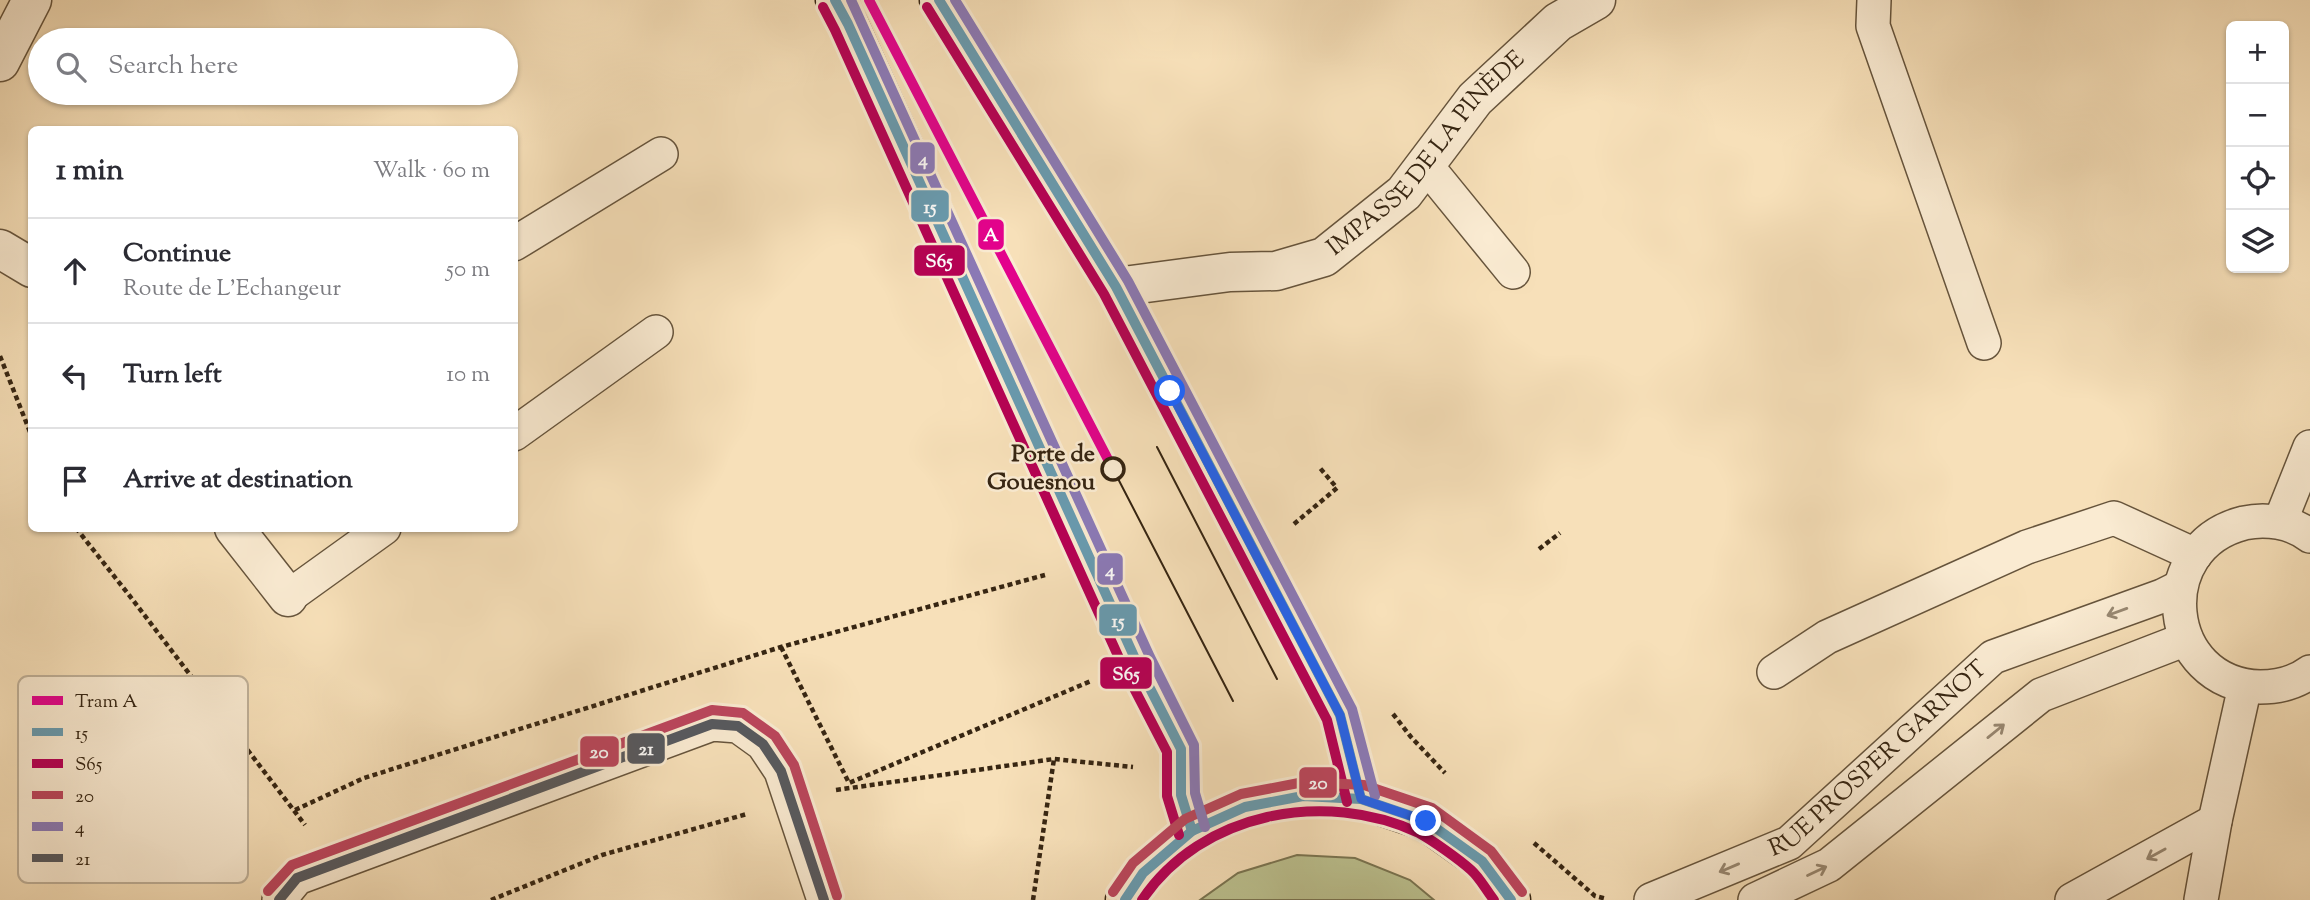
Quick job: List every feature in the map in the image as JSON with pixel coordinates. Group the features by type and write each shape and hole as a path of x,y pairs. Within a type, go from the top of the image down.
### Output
{"main road":[{"path":"0,62 32,0"},
{"path":"835,0 1137,663 1181,749 1181,795 1192,831"},
{"path":"939,0 1116,287 1340,715 1361,799"},
{"name":"IMPASSE DE LA PINÈDE","path":"1116,287 1230,272 1276,271 1324,257 1404,193 1475,99 1558,22 1596,0"},
{"path":"0,249 28,266"},
{"path":"237,532 288,597"},
{"path":"1125,900 1143,873 1192,831 1245,807 1303,796 1361,799 1426,821 1482,862 1511,900"}],"lane":[{"path":"1874,0 1872,26 1984,343"},
{"path":"518,242 661,153"},
{"path":"1425,164 1513,272"},
{"path":"518,431 656,332"},
{"path":"2280,522 2310,447"},
{"path":"1774,672 1827,637 2026,547 2114,518 2195,555"},
{"path":"2310,536 2280,522 2253,521 2227,528 2206,542 2189,563 2180,587 2179,614 2186,639 2200,661 2220,677 2245,687 2271,687 2297,681 2310,672"},
{"path":"288,597 378,532"},
{"name":"RUE PROSPER GARNOT","path":"1651,900 1789,843 1993,657 2162,596 2180,587"},
{"name":"RUE PROSPER GARNOT","path":"1755,900 1829,865 2041,695 2186,639"},
{"path":"2201,900 2245,687"},
{"path":"279,900 297,878 331,864 712,724 738,726 763,744 781,771 824,900"},
{"path":"2072,900 2216,821"}],"path":[{"path":"0,356 28,427"},
{"path":"1290,527 1337,488 1320,468"},
{"path":"79,532 191,676"},
{"path":"1539,549 1560,533"},
{"path":"295,810 364,778 781,647 1045,575"},
{"path":"781,647 849,783 1095,679"},
{"path":"1392,712 1441,770 1452,779"},
{"path":"248,749 295,810 331,864"},
{"path":"1033,900 1054,758"},
{"path":"1527,838 1595,896 1611,900"}],"green space":[{"path":"1297,855 1355,858 1410,880 1434,900 1200,900 1238,873"}],"tram line":[{"name":"A","path":"869,0 1113,469"},
{"path":"1157,447 1277,679"},
{"path":"1113,469 1233,701"}],"transit line":[{"name":"15","path":"835,0 1137,663 1181,749 1181,795 1192,831"},
{"name":"4","path":"851,0 1150,657 1194,745 1195,793 1205,827"},
{"name":"15","path":"939,0 1116,287 1340,715 1361,799"},
{"name":"4","path":"955,0 1128,281 1352,709 1375,796"},
{"name":"S65","path":"823,7 1124,669 1167,752 1167,796 1179,835"},
{"name":"S65","path":"927,7 1104,294 1327,720 1347,802"},
{"name":"20","path":"268,891 292,865 712,710 743,713 775,736 794,765 837,896"},
{"name":"21","path":"279,900 297,878 712,724 738,726 763,744 781,771 824,900"},
{"name":"20","path":"1113,892 1133,863 1185,819 1241,794 1304,782 1364,785 1432,808 1491,851 1522,892"},
{"name":"15","path":"1125,900 1143,873 1192,831 1245,807 1303,796 1361,799 1426,821 1482,861 1511,900"},
{"name":"S65","path":"1142,900 1167,870 1197,846 1231,829 1267,817 1306,812 1344,813 1383,820 1419,833 1471,870 1494,900"}],"place":[{"name":"Porte de Gouesnou","path":"1113,469"}],"route":[{"path":"1170,391 1340,715 1361,799 1426,821"}]}
